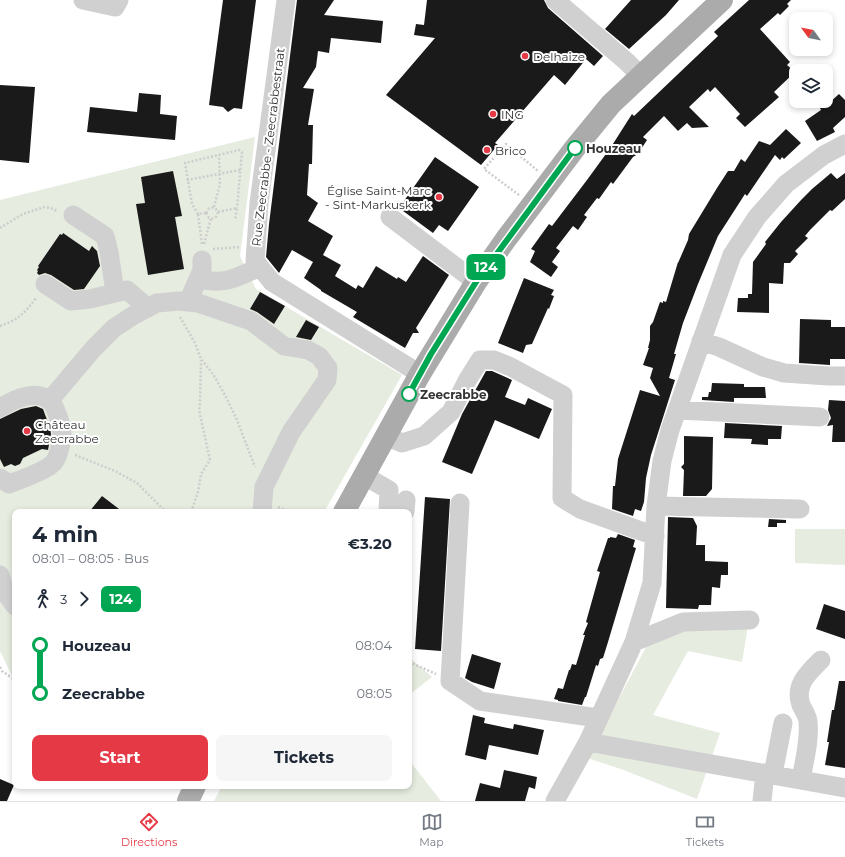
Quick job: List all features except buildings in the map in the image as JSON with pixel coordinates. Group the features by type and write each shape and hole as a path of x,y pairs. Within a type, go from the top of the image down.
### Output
{"main road":[{"path":"346,509 420,374 476,282 506,239 611,104 640,75 722,0"},
{"path":"188,801 194,789"}],"street":[{"path":"83,0 114,7 120,0"},
{"name":"Rue Zeecrabbe - Zeecrabbestraat","path":"286,0 259,203 255,261 272,282 420,374"},
{"path":"555,0 640,75"},
{"path":"555,801 588,742 634,642 652,583 656,506 662,461 670,430 732,255 757,217 786,184 824,155 845,144"},
{"path":"74,215 105,236 115,292"},
{"path":"390,217 476,282"},
{"path":"184,302 202,270 202,255"},
{"path":"198,279 211,282 236,279 260,267"},
{"path":"45,284 71,301 90,299 127,290 148,308"},
{"path":"50,400 93,349 114,328 157,303 184,302 210,307 251,321 284,346 308,350 318,356 328,368 327,380 291,432 264,487 262,509"},
{"path":"701,341 719,347 763,367 784,373 845,376"},
{"path":"386,436 402,443 424,436 451,412 468,379 480,360 494,360 563,395 562,498 580,509 655,536"},
{"path":"0,408 22,397 38,396 50,400 57,412 62,433 58,454 51,465 22,480 9,484 0,478"},
{"path":"678,410 820,417"},
{"path":"363,475 389,490 388,509"},
{"path":"460,503 450,681 480,701 598,718"},
{"path":"656,506 800,509"},
{"path":"0,575 5,592 12,602"},
{"path":"634,642 683,622 750,620"},
{"path":"801,780 808,738 808,720 798,693 802,679 821,660"},
{"path":"762,801 782,723"},
{"path":"588,742 845,788"}],"path":[{"path":"521,196 484,169 506,144 539,172"},
{"path":"202,255 198,214 192,204 185,163 239,150 242,152 235,220"},
{"path":"214,208 221,174 219,155"},
{"path":"187,180 240,170"},
{"path":"0,228 23,214 44,207 51,208 66,217 74,215"},
{"path":"198,214 207,212 210,208 214,208"},
{"path":"214,208 218,212"},
{"path":"211,218 217,216 218,212 237,208"},
{"path":"207,212 207,215 211,218"},
{"path":"202,255 211,218"},
{"path":"202,255 241,247"},
{"path":"0,326 20,317 27,310 45,284"},
{"path":"184,302 180,318 195,343 201,359 213,374 225,395 237,420 264,487 275,506 282,509"},
{"path":"191,509 198,492 200,474 210,460 198,410 200,403 201,359"},
{"path":"59,449 121,474 137,484 163,509"},
{"path":"412,663 450,681"},
{"path":"0,667 2,671 12,678"}],"shaded area":[{"name":"Zeecrabbe","path":"255,137 240,256 256,289 402,375 326,509 12,509 12,676 0,651 0,200"},
{"path":"795,529 845,529 845,565 795,563"},
{"path":"683,626 748,626 742,662 688,651 653,715 720,733 697,799 621,769 587,758 651,638"},
{"path":"412,660 432,677 412,693"},
{"path":"412,764 441,801 214,801 220,789 412,789"}],"bus line":[{"name":"124","path":"409,394 431,354 476,282 506,239 575,148"}],"place":[{"name":"Delhaize","path":"525,56"},
{"name":"ING","path":"493,114"},
{"name":"Houzeau","path":"575,148"},
{"name":"Brico","path":"487,150"},
{"name":"Église Saint-Marc - Sint-Markuskerk","path":"439,197"},
{"name":"Zeecrabbe","path":"409,394"},
{"name":"Château Zeecrabbe","path":"27,431"}]}
